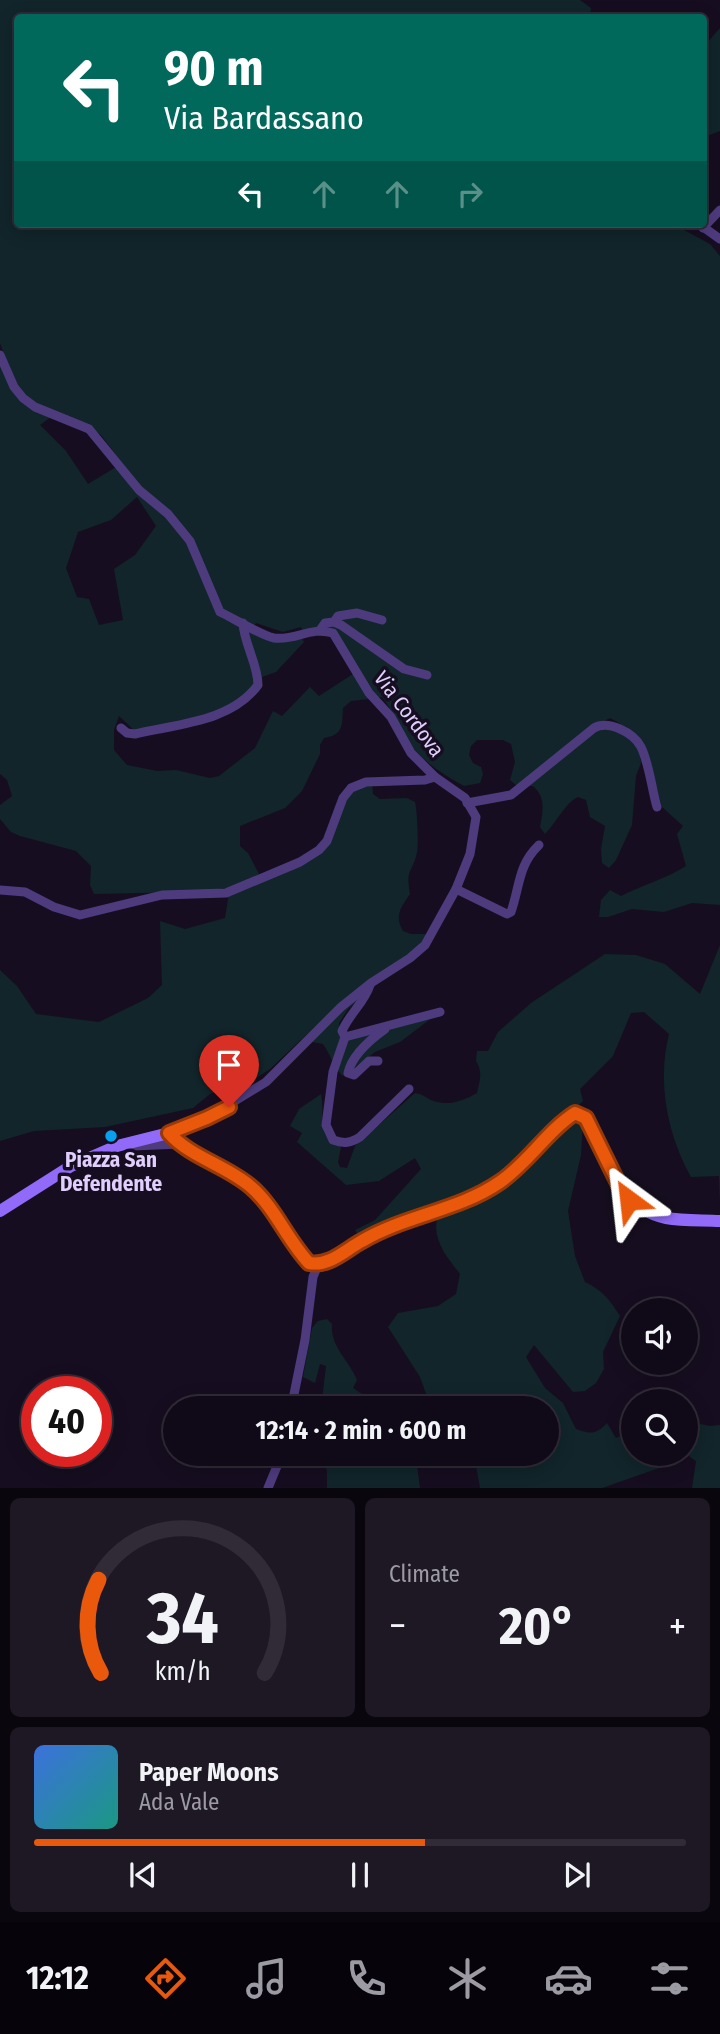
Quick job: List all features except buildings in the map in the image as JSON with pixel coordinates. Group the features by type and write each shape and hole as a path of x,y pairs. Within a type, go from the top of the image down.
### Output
{"street":[{"path":"704,228 720,239"},
{"path":"0,355 14,387 23,398 35,407 89,429 139,490 168,514 190,541 220,612 273,638 320,630 325,623 334,622 404,669 427,676"},
{"path":"334,622 338,616 357,613 382,620"},
{"path":"121,728 127,733 135,734 235,708 258,685 255,667 244,637 243,623"},
{"name":"Via Cordova","path":"320,630 333,633 369,693 391,717 411,753 435,777 465,798 467,803"},
{"path":"0,1211 71,1166 117,1146 169,1133 207,1118 266,1082 341,1007 425,945 456,889 470,854 476,817 467,803 511,795 594,728 607,724 624,732 641,746 657,807"},
{"path":"0,890 25,892 54,907 80,915 162,895 226,893 300,862 318,850 327,841 343,798 351,788 366,782 425,780 435,777"},
{"path":"456,889 507,914 511,912 524,863 528,855 540,845"},
{"path":"345,1037 342,1031 349,1016 367,995 371,984"},
{"path":"345,1037 440,1012"},
{"path":"378,1061 369,1061 354,1075 348,1073 350,1064 362,1050 390,1026"},
{"path":"345,1037 333,1072 326,1125 333,1140 341,1143 360,1138 409,1089"},
{"path":"169,1133 180,1144 224,1168 251,1187 272,1211 309,1263 318,1265 365,1239 465,1202 500,1182 529,1159 562,1122 575,1113 586,1118 629,1200 645,1211 666,1218 720,1221"},
{"path":"117,1146 180,1144"},
{"path":"294,1396 305,1340 313,1277 318,1265"},
{"path":"268,1488 277,1466"}],"green space":[{"path":"0,0 580,0 591,8 590,14 14,14 14,228 680,228 710,244 720,256 720,905 692,903 664,912 632,909 608,917 599,917 601,900 610,890 621,896 686,866 677,834 683,826 662,807 645,746 619,723 610,718 594,726 517,786 510,780 515,762 511,744 503,740 477,740 471,746 469,755 473,763 481,767 483,774 480,783 464,786 433,766 413,748 386,702 382,697 375,698 326,627 302,630 301,627 283,632 256,623 250,631 302,638 304,642 276,672 262,677 226,711 135,731 119,716 114,730 114,750 127,765 157,771 176,770 210,778 219,776 255,748 273,711 282,716 310,687 319,696 353,674 369,699 351,701 343,708 341,728 331,737 324,738 320,745 320,754 302,791 285,808 240,826 240,846 248,853 260,876 230,888 94,894 90,885 91,866 76,851 11,832 0,819 0,805 12,796 7,780 0,774 0,362 9,383 51,417 40,425 66,451 88,484 116,467 158,511 101,435 31,399 21,390 0,343","holes":["137,497 156,526 135,555 114,569 123,620 99,625 89,599 77,597 66,568 78,532 111,520"]},
{"path":"720,28 720,131 707,136 707,43"},
{"path":"603,726 618,731 639,747 641,763 636,776 632,825 616,860 609,868 602,863 601,849 605,826 590,817 586,800 578,797 573,800 545,834 540,827 542,800 533,786 527,786"},
{"path":"372,783 373,794 380,799 407,798 415,802 418,848 409,875 410,894 401,907 399,921 403,931 430,934 418,948 338,1005 270,1069 256,1078 210,1094 193,1108 105,1127 34,1131 0,1141 0,970 17,986 36,1014 99,1022 148,998 162,985 160,921 185,929 225,918 229,893 320,851 347,794"},
{"path":"720,945 720,1204 719,1176 691,1177 676,1143 670,1126 664,1089 669,1034 644,1012 631,1013 613,1056 580,1089 583,1101 499,1180 361,1239 355,1230 375,1220 421,1169 415,1158 379,1181 346,1185 297,1142 302,1133 290,1126 299,1109 321,1094 324,1131 332,1142 341,1147 338,1162 340,1167 347,1168 355,1146 415,1093 431,1100 449,1103 461,1101 477,1093 480,1069 476,1061 477,1051 488,1051 498,1032 531,1003 605,954 636,955 665,964 700,994"},
{"path":"362,993 363,997 348,1009 339,1023 340,1035 433,1017 400,1042 375,1052 343,1076 323,1044 312,1042 342,1008"},
{"path":"577,1115 583,1120 581,1155 568,1211 575,1256 585,1282 605,1296 620,1316 603,1352 604,1369 596,1383 585,1391 573,1392 534,1345 526,1357 545,1388 555,1396 427,1396 420,1377 388,1327 398,1313 438,1306 456,1294 460,1274 441,1246 436,1222 439,1213 466,1204"},
{"path":"327,1319 332,1324 337,1347 357,1380 353,1388 371,1396 323,1396 326,1366 320,1364 315,1383 303,1377 312,1328 318,1321"},
{"path":"559,1400 576,1429 593,1432 607,1423 616,1438 621,1436 621,1466 664,1466 602,1488 480,1488 476,1466 559,1466"},
{"path":"698,1424 720,1425 720,1488 692,1488 695,1466 698,1466"},
{"path":"326,1466 417,1466 420,1488 327,1488"}],"place":[{"name":"Piazza San Defendente","path":"111,1136"}],"route":[{"path":"229,1107 169,1133 177,1142 224,1168 251,1187 272,1211 309,1263 323,1264 365,1239 465,1202 483,1192 529,1159 562,1122 575,1113 586,1118 629,1200"}]}
